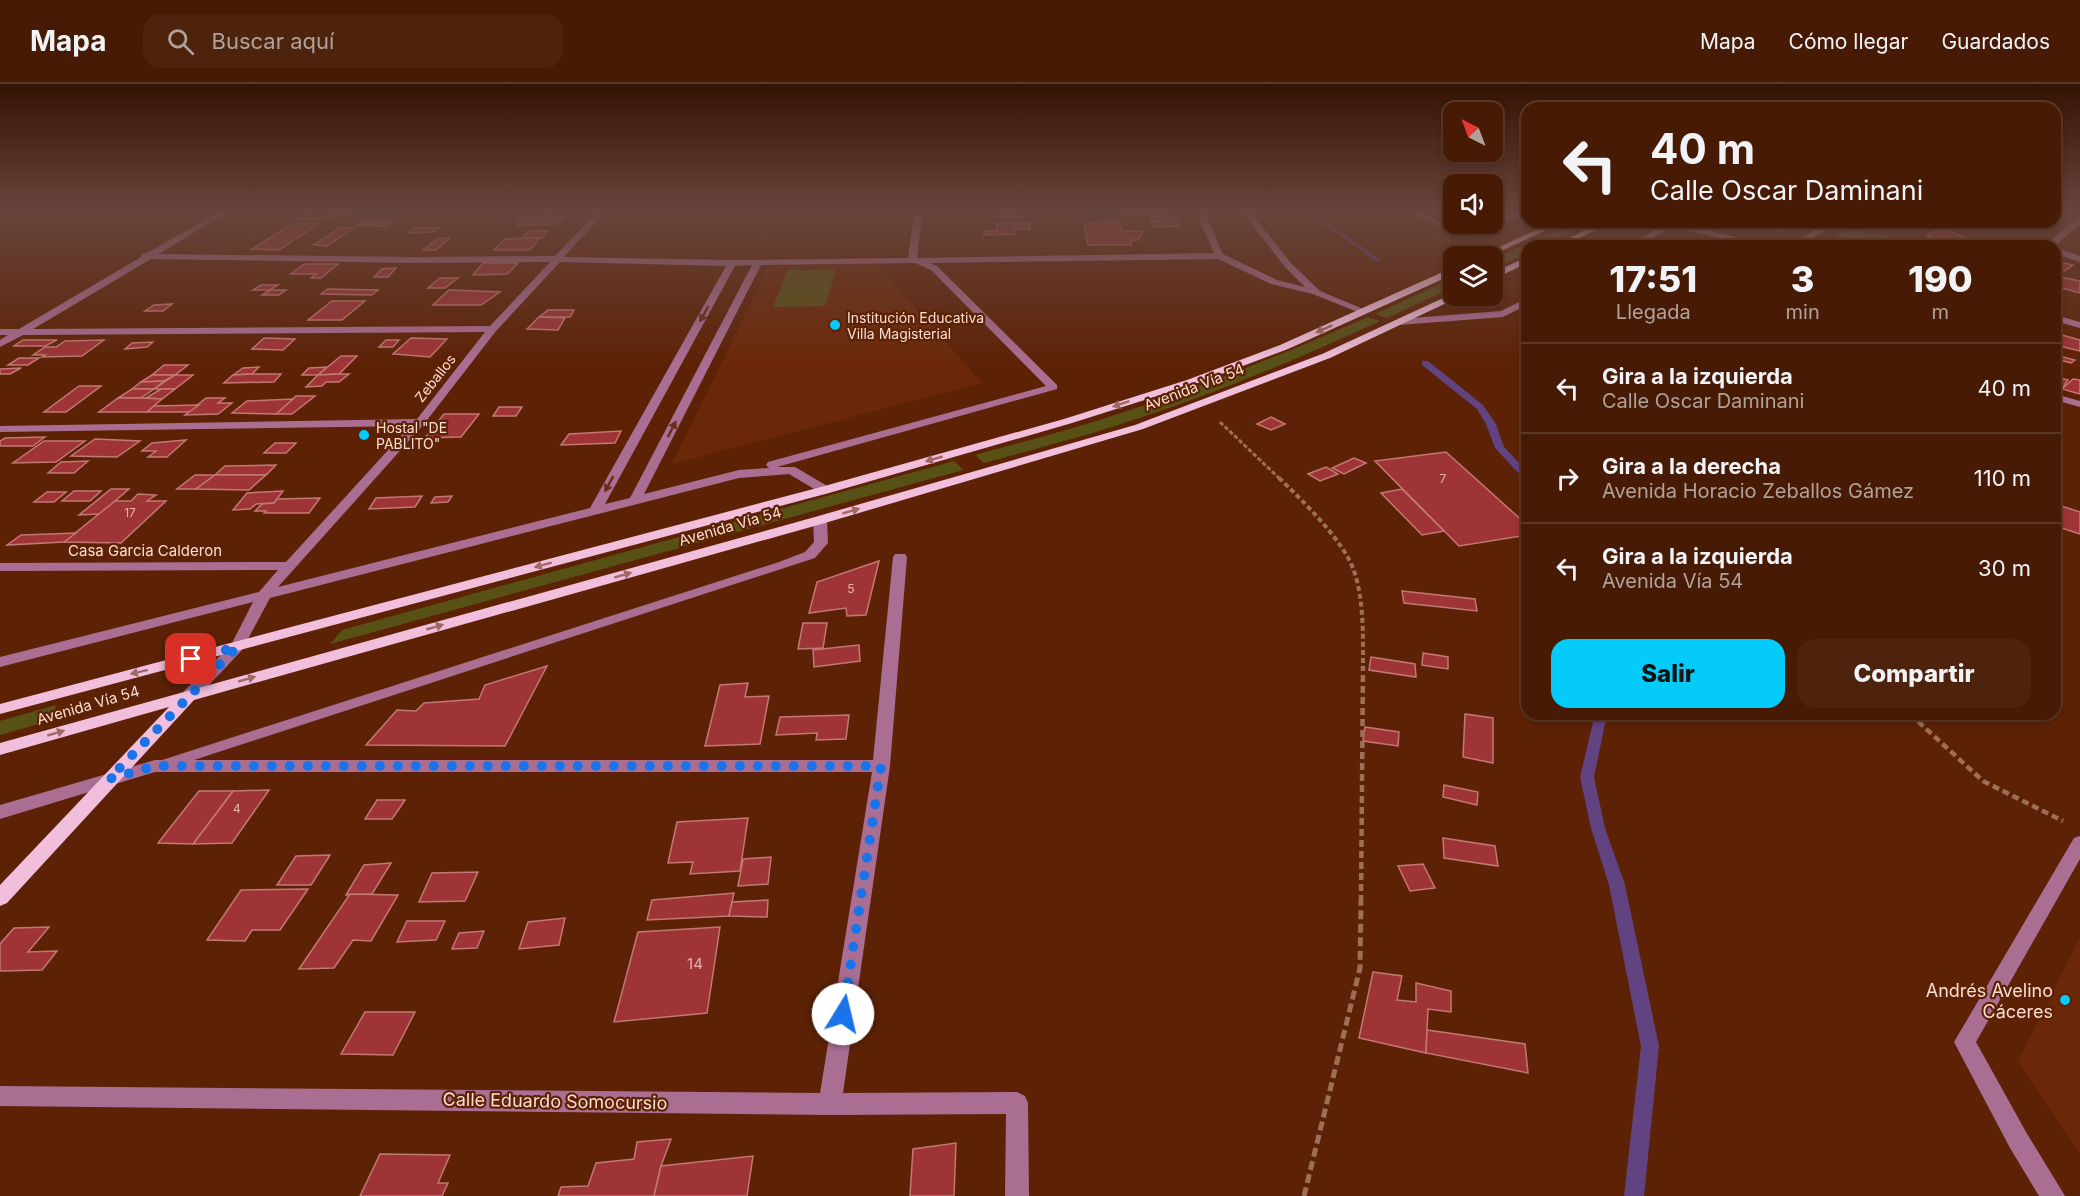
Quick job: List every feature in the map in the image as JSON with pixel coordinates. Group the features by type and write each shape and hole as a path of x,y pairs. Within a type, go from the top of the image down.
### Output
{"main road":[{"path":"1503,272 1521,263"},
{"name":"Avenida Vía 54","path":"0,709 825,490 1068,421 1191,382 1284,347 1443,275"},
{"name":"Avenida Vía 54","path":"0,749 820,520 1139,427 1326,356 1443,301"},
{"path":"0,898 190,695"}],"street":[{"path":"0,344 137,261"},
{"name":"Zeballos","path":"190,695 237,647 265,593 420,422 493,329 554,261"},
{"path":"578,261 732,263 815,261"},
{"path":"0,662 739,474 1053,387 934,268 917,261"},
{"path":"1229,261 1274,282 1317,293 1364,311"},
{"path":"1285,261 1317,293"},
{"path":"635,500 758,262"},
{"path":"596,509 732,263"},
{"path":"1399,322 1503,314 1521,304"},
{"path":"2061,320 2080,325"},
{"path":"0,332 493,329"},
{"path":"2061,399 2080,404"},
{"path":"0,429 420,422"},
{"path":"739,474 791,470 825,490"},
{"path":"0,812 155,766 784,565 810,555 821,543 820,520"},
{"path":"830,1104 881,766 900,557"},
{"name":"Casa Garcia Calderon","path":"0,567 289,566"},
{"path":"155,766 881,766"},
{"path":"2054,1196 2018,1140 1965,1042 2080,843"},
{"name":"Calle Eduardo Somocursio","path":"0,1096 830,1104 1017,1103 1017,1196"}],"path":[{"path":"1202,404 1297,495 1346,553 1354,571 1359,593 1364,640 1359,968 1304,1196"},
{"path":"1917,720 1983,781 2069,824"}],"shaded area":[{"name":"Institución Educativa Villa Magisterial","path":"876,263 982,383 672,464 769,266"},
{"path":"788,270 836,270 825,306 773,307"},
{"path":"1443,283 1443,292 1387,318 1375,314"},
{"path":"1368,317 1380,321 1285,363 1187,402 1087,435 984,463 975,455 1078,427 1177,394"},
{"path":"954,461 963,470 330,644 342,630"},
{"path":"56,705 53,720 0,735 0,721"},
{"name":"Andrés Avelino Cáceres","path":"2080,938 2080,1154 2018,1062"}],"building":[{"path":"2061,262 2073,265 2061,273"},
{"path":"483,263 518,263 507,274 473,275"},
{"path":"304,264 338,264 321,278 311,278 316,274 291,274"},
{"path":"396,268 388,277 374,277 382,269"},
{"path":"2061,277 2080,281 2080,293 2061,288"},
{"path":"440,278 458,278 445,288 428,288"},
{"path":"261,285 278,285 270,290 253,290"},
{"path":"328,289 378,290 372,295 321,294"},
{"path":"270,290 286,290 279,295 262,295"},
{"path":"449,290 500,292 481,305 433,305"},
{"path":"332,301 365,301 342,320 308,320"},
{"path":"172,304 163,311 145,311 154,305"},
{"path":"548,310 574,310 570,317 539,317"},
{"path":"539,317 565,318 558,330 527,329"},
{"path":"2061,335 2080,340 2080,351 2061,346"},
{"path":"264,338 295,339 283,350 252,349"},
{"path":"411,338 447,339 430,357 393,354"},
{"path":"23,340 57,340 45,346 14,346"},
{"path":"104,340 82,356 42,357 45,355 33,355 45,347 56,347 65,341"},
{"path":"386,340 399,340 393,347 379,347"},
{"path":"153,342 147,347 125,349 132,343"},
{"path":"341,356 357,356 339,374 318,375"},
{"path":"2061,356 2075,360 2071,363 2061,360"},
{"path":"19,358 39,358 28,365 8,365"},
{"path":"164,365 188,365 175,375 152,375"},
{"path":"259,367 252,374 233,375 243,368"},
{"path":"327,367 318,375 302,375 309,368"},
{"path":"21,368 10,374 0,374 0,369"},
{"path":"281,374 274,382 224,383 233,375"},
{"path":"349,374 339,382 326,382 322,386 306,387 318,375"},
{"path":"152,375 175,375 164,381 141,382"},
{"path":"175,375 193,375 175,389 154,389"},
{"path":"2061,378 2068,380 2062,389"},
{"path":"2073,379 2080,380 2080,394 2062,389"},
{"path":"164,381 154,389 132,389 141,382"},
{"path":"79,386 101,386 66,412 44,412"},
{"path":"132,389 154,389 141,398 118,398"},
{"path":"161,389 175,389 162,399 146,398"},
{"path":"296,396 315,396 292,414 276,414"},
{"path":"118,398 162,399 147,412 99,412"},
{"path":"206,398 225,398 218,403 232,403 218,414 185,415"},
{"path":"293,399 276,414 232,413 247,401"},
{"path":"199,405 189,412 147,412 154,406"},
{"path":"499,407 522,407 516,416 493,416"},
{"path":"444,414 479,414 461,437 425,438"},
{"path":"1271,417 1285,424 1271,430 1257,424"},
{"path":"621,431 615,443 561,445 569,434"},
{"path":"45,437 33,446 0,446 0,441 5,438"},
{"path":"95,439 140,441 117,457 71,456"},
{"path":"186,440 167,457 148,457 156,451 142,451 152,443"},
{"path":"44,441 85,441 56,462 13,463"},
{"path":"275,443 296,443 286,453 264,453"},
{"path":"1446,452 1521,520 1521,536 1459,546 1375,461"},
{"path":"1354,458 1366,463 1344,474 1332,468"},
{"path":"88,461 74,473 48,473 61,462"},
{"path":"276,465 266,475 215,475 225,466"},
{"path":"1326,467 1338,474 1320,481 1308,474"},
{"path":"195,475 215,475 196,489 177,489"},
{"path":"215,475 266,475 249,490 196,489"},
{"path":"111,489 129,489 100,514 79,515"},
{"path":"1402,489 1444,531 1422,535 1381,493"},
{"path":"74,491 101,491 90,501 62,501"},
{"path":"283,491 274,503 256,504 250,509 233,510 247,493"},
{"path":"47,492 66,492 54,502 34,502"},
{"path":"138,494 156,495 147,501 166,501 121,543 64,542 115,501 131,501"},
{"path":"422,496 415,507 369,509 376,498"},
{"path":"452,496 448,502 431,503 435,497"},
{"path":"320,498 309,513 255,511 262,504 274,503 277,499"},
{"path":"2061,506 2080,512 2080,534 2061,528"},
{"path":"76,533 64,542 7,545 21,535"},
{"path":"879,561 866,615 847,616 846,608 809,613 817,582"},
{"path":"1402,591 1475,599 1477,611 1404,603"},
{"path":"803,623 827,623 823,648 798,649"},
{"path":"859,645 860,661 814,667 813,650"},
{"path":"1423,653 1448,657 1448,669 1422,665"},
{"path":"1371,657 1415,664 1416,677 1369,670"},
{"path":"547,666 505,746 366,745 397,710 416,711 424,703 479,699 485,685"},
{"path":"748,683 745,697 769,696 760,744 705,746 720,685"},
{"path":"1465,714 1493,718 1493,763 1463,757"},
{"path":"849,715 846,739 816,740 817,733 776,735 780,717"},
{"path":"1365,727 1399,732 1398,746 1363,741"},
{"path":"1444,785 1478,792 1477,805 1443,797"},
{"path":"269,790 232,843 193,844 233,791"},
{"path":"199,791 233,791 193,844 158,843"},
{"path":"377,800 405,800 392,819 365,819"},
{"path":"748,818 740,871 690,874 693,862 668,863 677,822"},
{"path":"1443,838 1495,846 1498,866 1444,858"},
{"path":"330,855 311,885 277,885 296,856"},
{"path":"771,857 768,884 738,886 743,859"},
{"path":"391,863 372,894 346,895 364,865"},
{"path":"1423,864 1435,888 1410,891 1398,866"},
{"path":"478,872 465,901 419,902 432,873"},
{"path":"308,889 280,930 252,930 245,941 207,940 241,890"},
{"path":"734,893 729,916 647,920 652,900"},
{"path":"350,894 398,895 371,941 353,940 334,968 299,969"},
{"path":"768,900 767,917 729,916 732,902"},
{"path":"565,918 559,945 519,949 528,922"},
{"path":"407,921 445,921 436,940 397,942"},
{"path":"49,927 28,952 57,951 42,970 0,971 0,944 14,928"},
{"path":"720,927 707,1013 614,1022 638,932"},
{"path":"484,931 477,948 452,949 459,933"},
{"path":"1373,972 1402,976 1397,1000 1416,1002 1416,983 1451,991 1451,1012 1428,1009 1426,1053 1359,1038"},
{"path":"365,1012 415,1012 393,1055 341,1054"},
{"path":"1427,1030 1525,1044 1528,1073 1426,1053"},
{"path":"671,1139 661,1166 654,1196 558,1196 561,1187 588,1186 596,1163 634,1159 637,1142"},
{"path":"956,1143 954,1196 910,1196 913,1149"},
{"path":"380,1154 450,1155 438,1183 448,1183 442,1196 360,1196"},
{"path":"753,1156 747,1196 654,1196 661,1166"}],"waterway":[{"path":"1425,363 1480,407 1491,424 1500,448 1521,471"},
{"path":"1600,720 1587,777 1598,828 1617,885 1650,1046 1634,1196"}],"place":[{"name":"Institución Educativa Villa Magisterial","path":"835,325"},
{"name":"Hostal \"DE PABLITO\"","path":"364,435"},
{"name":"Andrés Avelino Cáceres","path":"2065,1000"}],"route":[{"path":"191,659 237,647 109,779 155,766 881,766 843,1014"}]}
